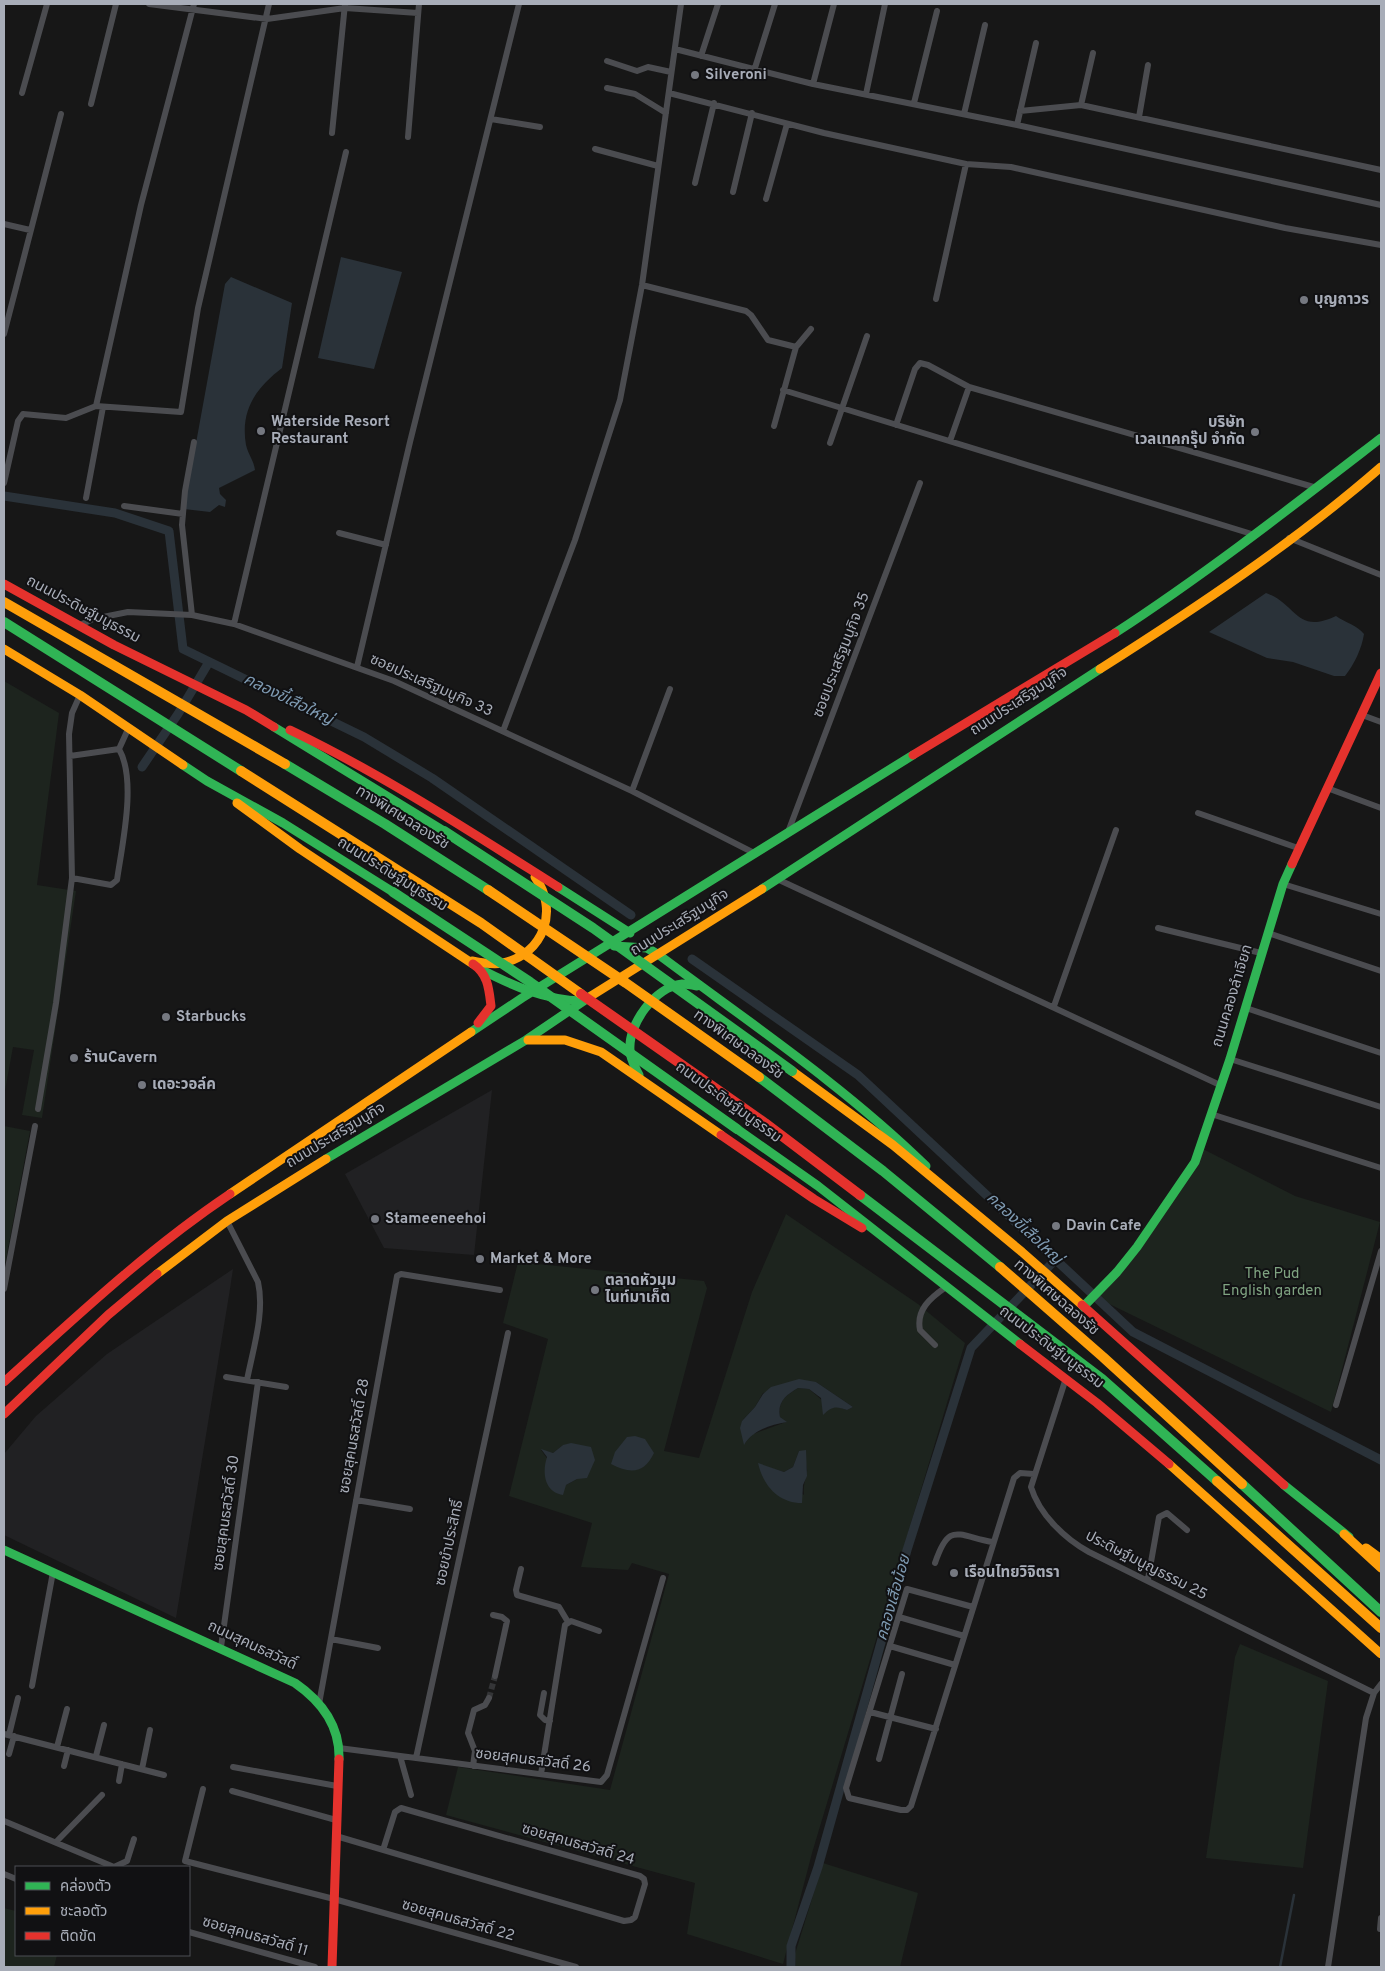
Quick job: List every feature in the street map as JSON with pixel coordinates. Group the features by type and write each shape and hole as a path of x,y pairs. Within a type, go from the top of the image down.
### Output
{"main road":[{"name":"ถนนประเสริฐมนูกิจ","path":"4,1382 81,1311 160,1244 469,1033 1173,595 1318,488 1381,438"},
{"name":"ถนนประเสริฐมนูกิจ","path":"4,1414 108,1315 149,1280 227,1220 335,1153 526,1040 582,1001 659,955 1031,712 1185,615 1349,495 1381,467"},
{"name":"ถนนประดิษฐ์มนูธรรม","path":"4,584 78,626 246,710 444,831 593,928 893,1145 1039,1268 1276,1478 1344,1534 1381,1559"},
{"name":"ทางพิเศษฉลองรัช","path":"4,602 93,657 308,777 411,841 522,913 742,1066 885,1174 974,1246 1166,1414 1381,1612"},
{"path":"4,622 481,923 765,1123 1102,1379 1381,1628"},
{"name":"ถนนประดิษฐ์มนูธรรม","path":"4,648 80,695 207,780 284,824 392,892 575,1013 818,1186 895,1248 1066,1378 1160,1456 1381,1654"},
{"name":"ถนนคลองลำเจียก","path":"1083,1307 1137,1247 1191,1170 1201,1148 1230,1059 1283,884 1298,848 1381,673"},
{"path":"246,710 340,754 436,810 630,933"},
{"path":"207,780 300,849 480,969 532,993 554,999 582,1001"},
{"path":"469,961 490,964 505,962 518,957 541,934 548,920 549,906 546,893 540,882 525,868"},
{"path":"605,947 634,946 647,948 659,955 818,1071 893,1132 960,1201"},
{"path":"469,1033 491,1006 489,985 480,969"},
{"path":"641,1078 632,1061 629,1044 634,1026 645,1010 672,987 683,984 701,987"},
{"path":"526,1040 559,1038 584,1044 641,1078 814,1199 895,1248"},
{"path":"1344,1534 1381,1568"},
{"name":"ถนนสุคนธสวัสดิ์","path":"4,1550 284,1676 296,1683 319,1704 334,1726 339,1748 332,1967"}],"street":[{"path":"22,93 48,4"},
{"path":"91,104 116,4"},
{"path":"149,4 194,6 267,19 345,6 418,13"},
{"path":"4,483 18,421 23,414 66,418 96,406 181,412 198,308 269,4"},
{"path":"408,136 419,4"},
{"path":"357,667 519,4"},
{"path":"502,731 575,540 620,400 642,286 680,4"},
{"path":"701,56 718,4"},
{"path":"754,71 775,4"},
{"path":"813,84 834,4"},
{"path":"866,94 885,4"},
{"path":"96,406 141,205 194,6"},
{"path":"332,133 345,6"},
{"path":"914,104 937,11"},
{"path":"964,114 986,25"},
{"path":"1017,124 1036,43"},
{"path":"674,49 754,71 1017,124 1381,205"},
{"path":"1081,105 1093,53"},
{"path":"607,61 637,71 648,68 671,72"},
{"path":"1139,117 1148,65"},
{"path":"607,88 635,94 666,113"},
{"path":"669,92 787,124 966,164 1011,167 1285,228 1381,244"},
{"path":"695,183 714,103"},
{"path":"1020,112 1081,105 1381,170"},
{"path":"733,192 752,113"},
{"path":"4,334 61,114"},
{"path":"491,119 540,127"},
{"path":"766,199 787,124"},
{"path":"595,149 658,166"},
{"path":"234,624 346,152"},
{"path":"936,299 966,164"},
{"path":"4,224 30,230"},
{"path":"642,286 746,311 751,315 768,340 796,347"},
{"path":"774,426 796,347 811,328"},
{"path":"830,443 867,336"},
{"path":"896,425 915,369 920,363 928,364 968,387 1318,488"},
{"path":"950,441 968,387"},
{"path":"783,390 1255,535"},
{"path":"86,498 103,407"},
{"path":"192,614 182,524 194,442"},
{"name":"ซอยประเสริฐมนูกิจ 35","path":"786,836 920,483"},
{"path":"124,506 183,514"},
{"path":"339,533 386,545"},
{"path":"1289,538 1381,575"},
{"name":"ซอยประเสริฐมนูกิจ 33","path":"78,626 93,619 128,612 192,614 234,624 394,682 632,791 756,854"},
{"path":"632,791 670,689"},
{"path":"38,1109 56,1003 72,878 70,721 80,695"},
{"path":"1362,715 1381,722"},
{"path":"119,749 129,727"},
{"path":"70,756 119,749"},
{"path":"72,878 111,885 117,880 128,795 124,758 119,749"},
{"path":"1327,788 1381,808"},
{"path":"1198,812 1298,848"},
{"path":"1054,1006 1116,830"},
{"path":"777,879 1054,1006 1220,1085"},
{"path":"1283,884 1381,914"},
{"path":"1158,928 1261,953"},
{"path":"1268,933 1381,971"},
{"path":"1246,1008 1381,1052"},
{"path":"1230,1059 1381,1107"},
{"path":"1211,1114 1381,1168"},
{"path":"4,1289 34,1126"},
{"path":"227,1220 258,1282 260,1292 260,1307 247,1380"},
{"path":"1336,1405 1381,1251"},
{"name":"ซอยสุคนธสวัสดิ์ 28","path":"319,1704 397,1276 400,1274 500,1290"},
{"path":"935,1345 923,1336 920,1330 918,1315 926,1303 946,1287"},
{"name":"ซอยขำประสิทธิ์","path":"416,1758 508,1333"},
{"path":"226,1377 286,1387"},
{"name":"ประดิษฐ์มนูญธรรม 25","path":"1066,1378 1031,1487 1035,1500 1066,1535 1089,1552 1148,1579 1202,1609 1374,1693"},
{"name":"ซอยสุคนธสวัสดิ์ 30","path":"221,1648 258,1382"},
{"path":"973,1607 907,1590 846,1788 849,1798 907,1810 911,1806 936,1729 973,1607 992,1542 1014,1478 1020,1473 1034,1474"},
{"path":"356,1500 410,1509"},
{"path":"1148,1579 1159,1517 1167,1513 1188,1530"},
{"path":"935,1563 946,1536 953,1534 992,1542"},
{"path":"521,1569 516,1590 518,1595 559,1607 568,1622"},
{"path":"32,1686 53,1572"},
{"name":"ซอยสุคนธสวัสดิ์ 26","path":"339,1748 601,1782 605,1780 663,1578"},
{"path":"493,1615 502,1617 507,1621 495,1676"},
{"path":"899,1617 964,1636"},
{"path":"568,1622 577,1622 599,1631"},
{"path":"541,1774 565,1625 568,1622"},
{"path":"331,1639 378,1648"},
{"path":"890,1646 955,1666"},
{"path":"879,1760 902,1674"},
{"path":"1328,1967 1366,1718 1374,1693 1381,1684"},
{"path":"544,1692 540,1715 550,1722"},
{"path":"8,1754 9,1735 18,1698"},
{"path":"473,1766 475,1752 468,1733 474,1710 484,1705 489,1698"},
{"path":"57,1747 67,1709"},
{"path":"870,1712 936,1729"},
{"path":"96,1756 104,1725"},
{"path":"142,1769 150,1730"},
{"path":"9,1735 164,1775"},
{"path":"64,1766 68,1750"},
{"path":"400,1756 411,1795"},
{"path":"118,1781 122,1764"},
{"path":"233,1767 338,1786"},
{"name":"ซอยสุคนธสวัสดิ์ 22","path":"203,1789 185,1861 334,1899 576,1967"},
{"path":"232,1791 336,1820"},
{"path":"56,1842 102,1795"},
{"name":"ซอยสุคนธสวัสดิ์ 24","path":"336,1836 383,1850 624,1921 635,1918 645,1884 644,1879 640,1876 401,1808 395,1812 383,1850"},
{"path":"4,1821 112,1866"},
{"path":"116,1866 127,1861 134,1839"},
{"path":"1380,1929 1381,1918"},
{"name":"ซอยสุคนธสวัสดิ์ 11","path":"190,1932 315,1967"}],"shaded area":[{"path":"341,257 402,272 374,369 318,358"},
{"path":"231,277 292,303 282,368 258,392 252,401 245,421 246,445 255,470 219,488 220,494 226,500 225,507 219,505 210,512 184,509 225,284"},
{"path":"1266,593 1276,598 1304,620 1313,622 1323,621 1336,616 1355,626 1364,634 1359,651 1345,676 1334,676 1293,662 1267,658 1209,632"},
{"path":"492,1090 474,1255 384,1248 345,1174"},
{"path":"233,1269 176,1618 4,1535 4,1454 36,1416 107,1354"},
{"path":"799,1379 816,1382 853,1407 847,1410 834,1408 823,1415 821,1398 809,1389 798,1388 786,1396 781,1403 780,1417 787,1422 762,1429 744,1445 740,1428 742,1421 755,1407 763,1394 771,1387"},
{"path":"635,1436 645,1439 654,1453 646,1465 636,1470 630,1470 611,1464 615,1452 627,1437"},
{"path":"571,1443 591,1447 595,1460 587,1478 577,1479 566,1485 563,1495 548,1486 545,1475 547,1457 541,1449 553,1453 563,1445"},
{"path":"806,1450 807,1476 803,1485 802,1503 786,1500 768,1485 758,1463 784,1472 793,1467 799,1451"}],"green space":[{"path":"4,681 59,713 37,885 76,891 42,1118 22,1115 34,1050 13,1047 4,1096"},
{"path":"4,1126 30,1131 4,1270"},
{"name":"The Pud English garden","path":"1201,1148 1295,1196 1380,1222 1331,1412 1097,1298"},
{"path":"786,1214 918,1304 965,1343 812,1853 783,1964 687,1934 695,1883 446,1815 458,1767 610,1790 669,1574 632,1563 628,1570 581,1567 592,1523 509,1496 548,1339 503,1323 518,1262 704,1281 707,1288 664,1451 699,1458 752,1292","holes":["816,1382 853,1407 847,1410 836,1406 831,1408 809,1389 798,1388 786,1396 781,1403 780,1417 786,1422 753,1434 744,1444 742,1421 755,1407 763,1393","563,1445 577,1479 566,1485 541,1450 553,1453","799,1451 804,1459 807,1470 804,1495 758,1464 784,1472 793,1467"]},
{"path":"1240,1644 1328,1681 1303,1868 1206,1858 1235,1657"},
{"path":"823,1863 918,1893 900,1967 796,1967 795,1954"},
{"path":"4,1908 15,1911 15,1956 57,1956 54,1967 4,1967"}],"waterway":[{"name":"คลองขี้เสือใหญ่","path":"4,496 115,513 169,531 183,649 364,737 432,778 631,915"},
{"path":"142,767 178,714 209,662"},
{"name":"คลองขี้เสือใหญ่","path":"692,959 858,1075 1133,1332 1381,1460"},
{"name":"คลองเสือน้อย","path":"791,1967 791,1946 818,1867 907,1550 971,1348 1055,1260"},
{"path":"1280,1967 1294,1895"}],"tunnel":[{"path":"489,1698 495,1676"}],"traffic: fast":[{"path":"1115,633 1217,563 1381,438"},
{"path":"4,622 241,771"},
{"path":"762,889 1100,669"},
{"path":"274,727 444,831"},
{"path":"471,1032 522,998 913,755"},
{"path":"285,764 385,824 488,890"},
{"path":"183,765 207,781 283,823 393,892"},
{"path":"444,831 593,928 792,1071"},
{"path":"1083,1307 1117,1272 1137,1247 1195,1162 1230,1059 1283,884 1292,864"},
{"path":"558,887 630,933"},
{"path":"393,892 530,982 737,1129"},
{"path":"614,946 647,948 659,955 829,1082 895,1137 926,1166"},
{"path":"480,969 542,995 582,1001"},
{"path":"639,1075 630,1053 633,1029 638,1018 653,999 662,992 682,984 697,986"},
{"path":"326,1159 526,1040 591,996"},
{"path":"759,1077 883,1171 1000,1267"},
{"path":"737,1129 818,1186 1020,1344"},
{"path":"860,1195 1102,1379 1217,1481"},
{"path":"1242,1484 1381,1612"},
{"path":"1284,1485 1349,1537"},
{"path":"4,1550 295,1683 313,1698 327,1715 336,1736 339,1759"}],"traffic: slow":[{"path":"1100,669 1280,548 1381,467"},
{"path":"4,602 285,764"},
{"path":"4,649 80,695 183,765"},
{"path":"241,771 481,923 581,994"},
{"path":"237,803 300,849 473,964"},
{"path":"472,961 491,964 503,963 517,958 529,950 537,941 543,929 546,903 535,877"},
{"path":"591,996 762,889"},
{"path":"488,890 626,983 759,1077"},
{"path":"230,1194 471,1032"},
{"path":"528,1040 565,1040 601,1052 721,1135"},
{"path":"792,1071 893,1145 1022,1252 1082,1305"},
{"path":"157,1274 227,1221 326,1159"},
{"path":"1000,1267 1103,1357 1242,1484"},
{"path":"1169,1464 1381,1654"},
{"path":"1217,1481 1381,1628"},
{"path":"1344,1534 1381,1568"},
{"path":"1366,1548 1381,1559"}],"traffic: jam":[{"path":"4,584 114,645 246,710 274,727"},
{"path":"913,755 1115,633"},
{"path":"1292,864 1381,673"},
{"path":"290,730 393,785 558,887"},
{"path":"473,964 485,977 491,1006 478,1023"},
{"path":"581,994 765,1123 860,1195"},
{"path":"721,1135 814,1199 862,1228"},
{"path":"4,1382 142,1260 170,1237 230,1194"},
{"path":"4,1414 108,1315 157,1274"},
{"path":"1082,1305 1284,1485"},
{"path":"1020,1344 1097,1403 1169,1464"},
{"path":"332,1967 339,1759"}],"place":[{"name":"Silveroni","path":"695,75"},
{"name":"บุญถาวร","path":"1304,300"},
{"name":"Waterside Resort Restaurant","path":"261,431"},
{"name":"บริษัท เวลเทคกรุ๊ป จำกัด","path":"1255,432"},
{"name":"Starbucks","path":"166,1017"},
{"name":"ร้านCavern","path":"74,1058"},
{"name":"เดอะวอล์ค","path":"142,1085"},
{"name":"Stameeneehoi","path":"375,1219"},
{"name":"Davin Cafe","path":"1056,1226"},
{"name":"Market & More","path":"480,1259"},
{"name":"ตลาดหัวมุม ไนท์มาเก็ต","path":"595,1290"},
{"name":"เรือนไทยวิจิตรา","path":"954,1573"}]}
